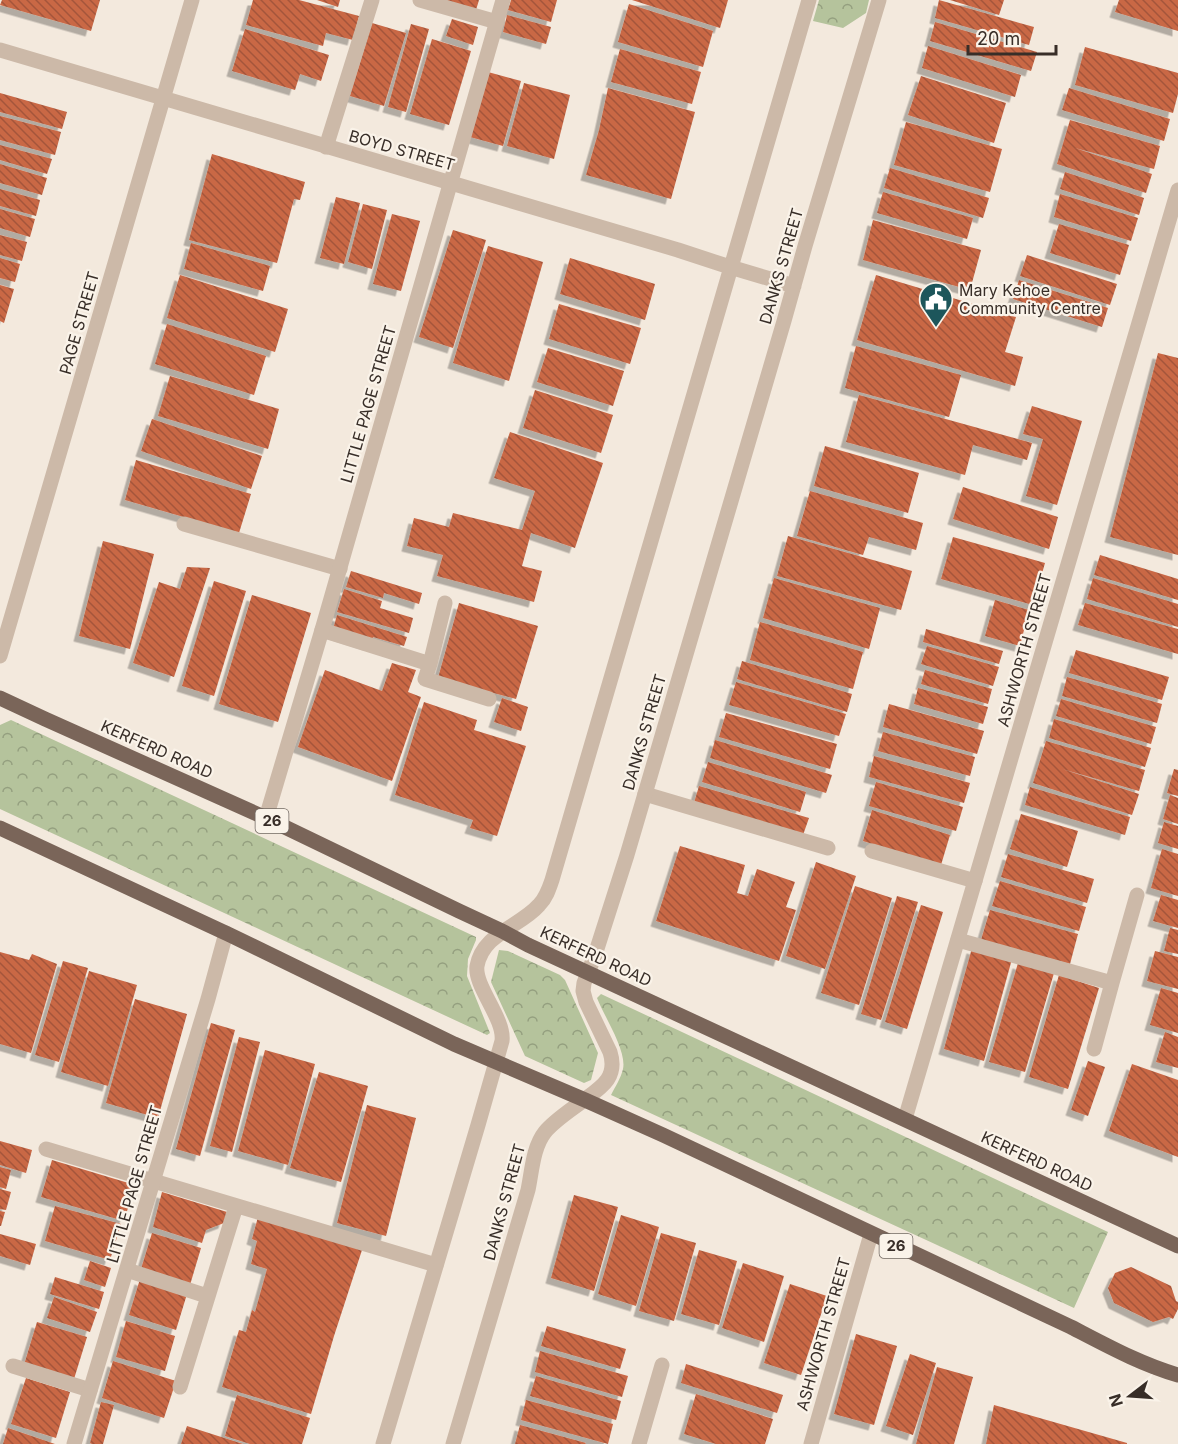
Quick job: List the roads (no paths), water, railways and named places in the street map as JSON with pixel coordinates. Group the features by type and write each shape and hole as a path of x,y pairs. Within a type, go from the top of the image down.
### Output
{"main road":[{"name":"KERFERD ROAD","path":"0,698 266,818 528,945 1178,1246"},
{"name":"26","path":"0,828 226,933 454,1044 663,1135 1130,1357 1178,1375"}],"street":[{"name":"PAGE STREET","path":"0,656 192,0"},
{"path":"326,147 372,0"},
{"path":"420,0 497,22"},
{"name":"LITTLE PAGE STREET","path":"266,818 503,0"},
{"path":"383,1444 497,1061 502,1033 478,975 479,960 486,946 502,931 541,904 552,880 809,0"},
{"name":"DANKS STREET","path":"453,1444 528,1190 537,1148 545,1132 554,1123 605,1084 609,1077 612,1064 610,1052 584,994 584,984 627,855 879,0"},
{"name":"BOYD STREET","path":"0,50 794,286"},
{"name":"ASHWORTH STREET","path":"905,1119 1178,190"},
{"path":"184,524 340,568"},
{"path":"445,603 426,680 489,699"},
{"path":"322,630 430,664"},
{"path":"645,794 828,848"},
{"path":"872,851 975,881"},
{"path":"1094,1049 1137,895"},
{"name":"LITTLE PAGE STREET","path":"74,1444 226,933"},
{"path":"958,940 1112,983"},
{"path":"46,1149 436,1265"},
{"path":"180,1387 236,1206"},
{"name":"ASHWORTH STREET","path":"811,1444 871,1234"},
{"path":"127,1270 207,1296"},
{"path":"639,1444 662,1365"},
{"path":"14,1366 90,1390"}],"place":[{"name":"Mary Kehoe Community Centre","path":"936,328"}]}
